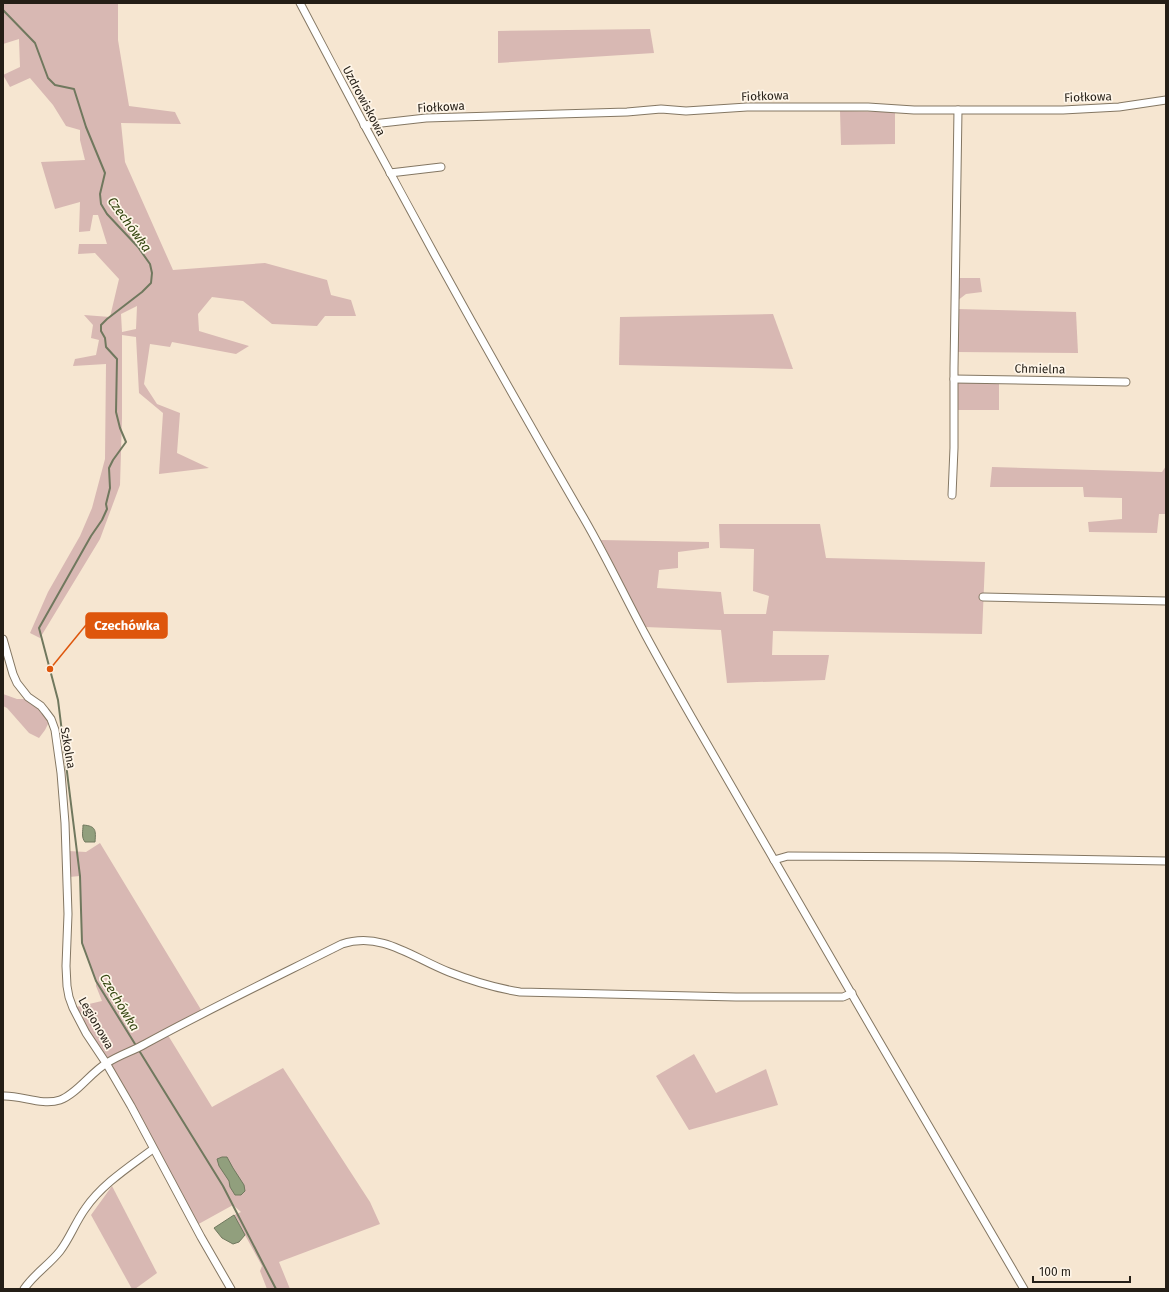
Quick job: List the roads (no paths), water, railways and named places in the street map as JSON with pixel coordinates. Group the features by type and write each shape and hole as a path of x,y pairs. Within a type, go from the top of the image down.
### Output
{"street":[{"name":"Uzdrowiskowa","path":"300,3 364,125 483,344 581,513 645,635 774,860 1024,1289"},
{"name":"Fiołkowa","path":"364,125 426,118 627,112 661,109 686,111 747,106 868,107 914,110 1014,110 1105,108 1166,100"},
{"path":"952,495 954,448 958,110"},
{"path":"390,172 441,167"},
{"name":"Chmielna","path":"954,379 1126,382"},
{"path":"983,597 1166,601"},
{"name":"Szkolna","path":"3,639 17,683 28,697 46,710 55,730 61,773 67,876"},
{"path":"774,860 788,856 1166,861"},
{"name":"Legionowa","path":"3,1096 17,1096 53,1102 61,1100 106,1063 86,1033 69,997 66,966 68,914 67,876"},
{"path":"232,1289 201,1237 106,1063 342,944 360,940 380,942 407,951 469,980 502,989 520,992 736,997 843,997 852,993"},
{"path":"24,1289 59,1253 69,1239 85,1209 97,1194 112,1180 153,1149"}],"waterway":[{"name":"Czechówka","path":"3,10 35,43 48,78 55,85 74,89 86,127 105,173 100,194 101,204 107,214 138,247 150,264 152,273 151,283 101,325 101,331 105,338 106,347 117,359 116,412 120,428 126,442 109,468 110,488 106,504 107,509 102,520 91,536 39,628 58,700 80,876 82,943 96,981 223,1186 276,1289"}],"place":[{"name":"Czechówka","path":"50,669"}]}
